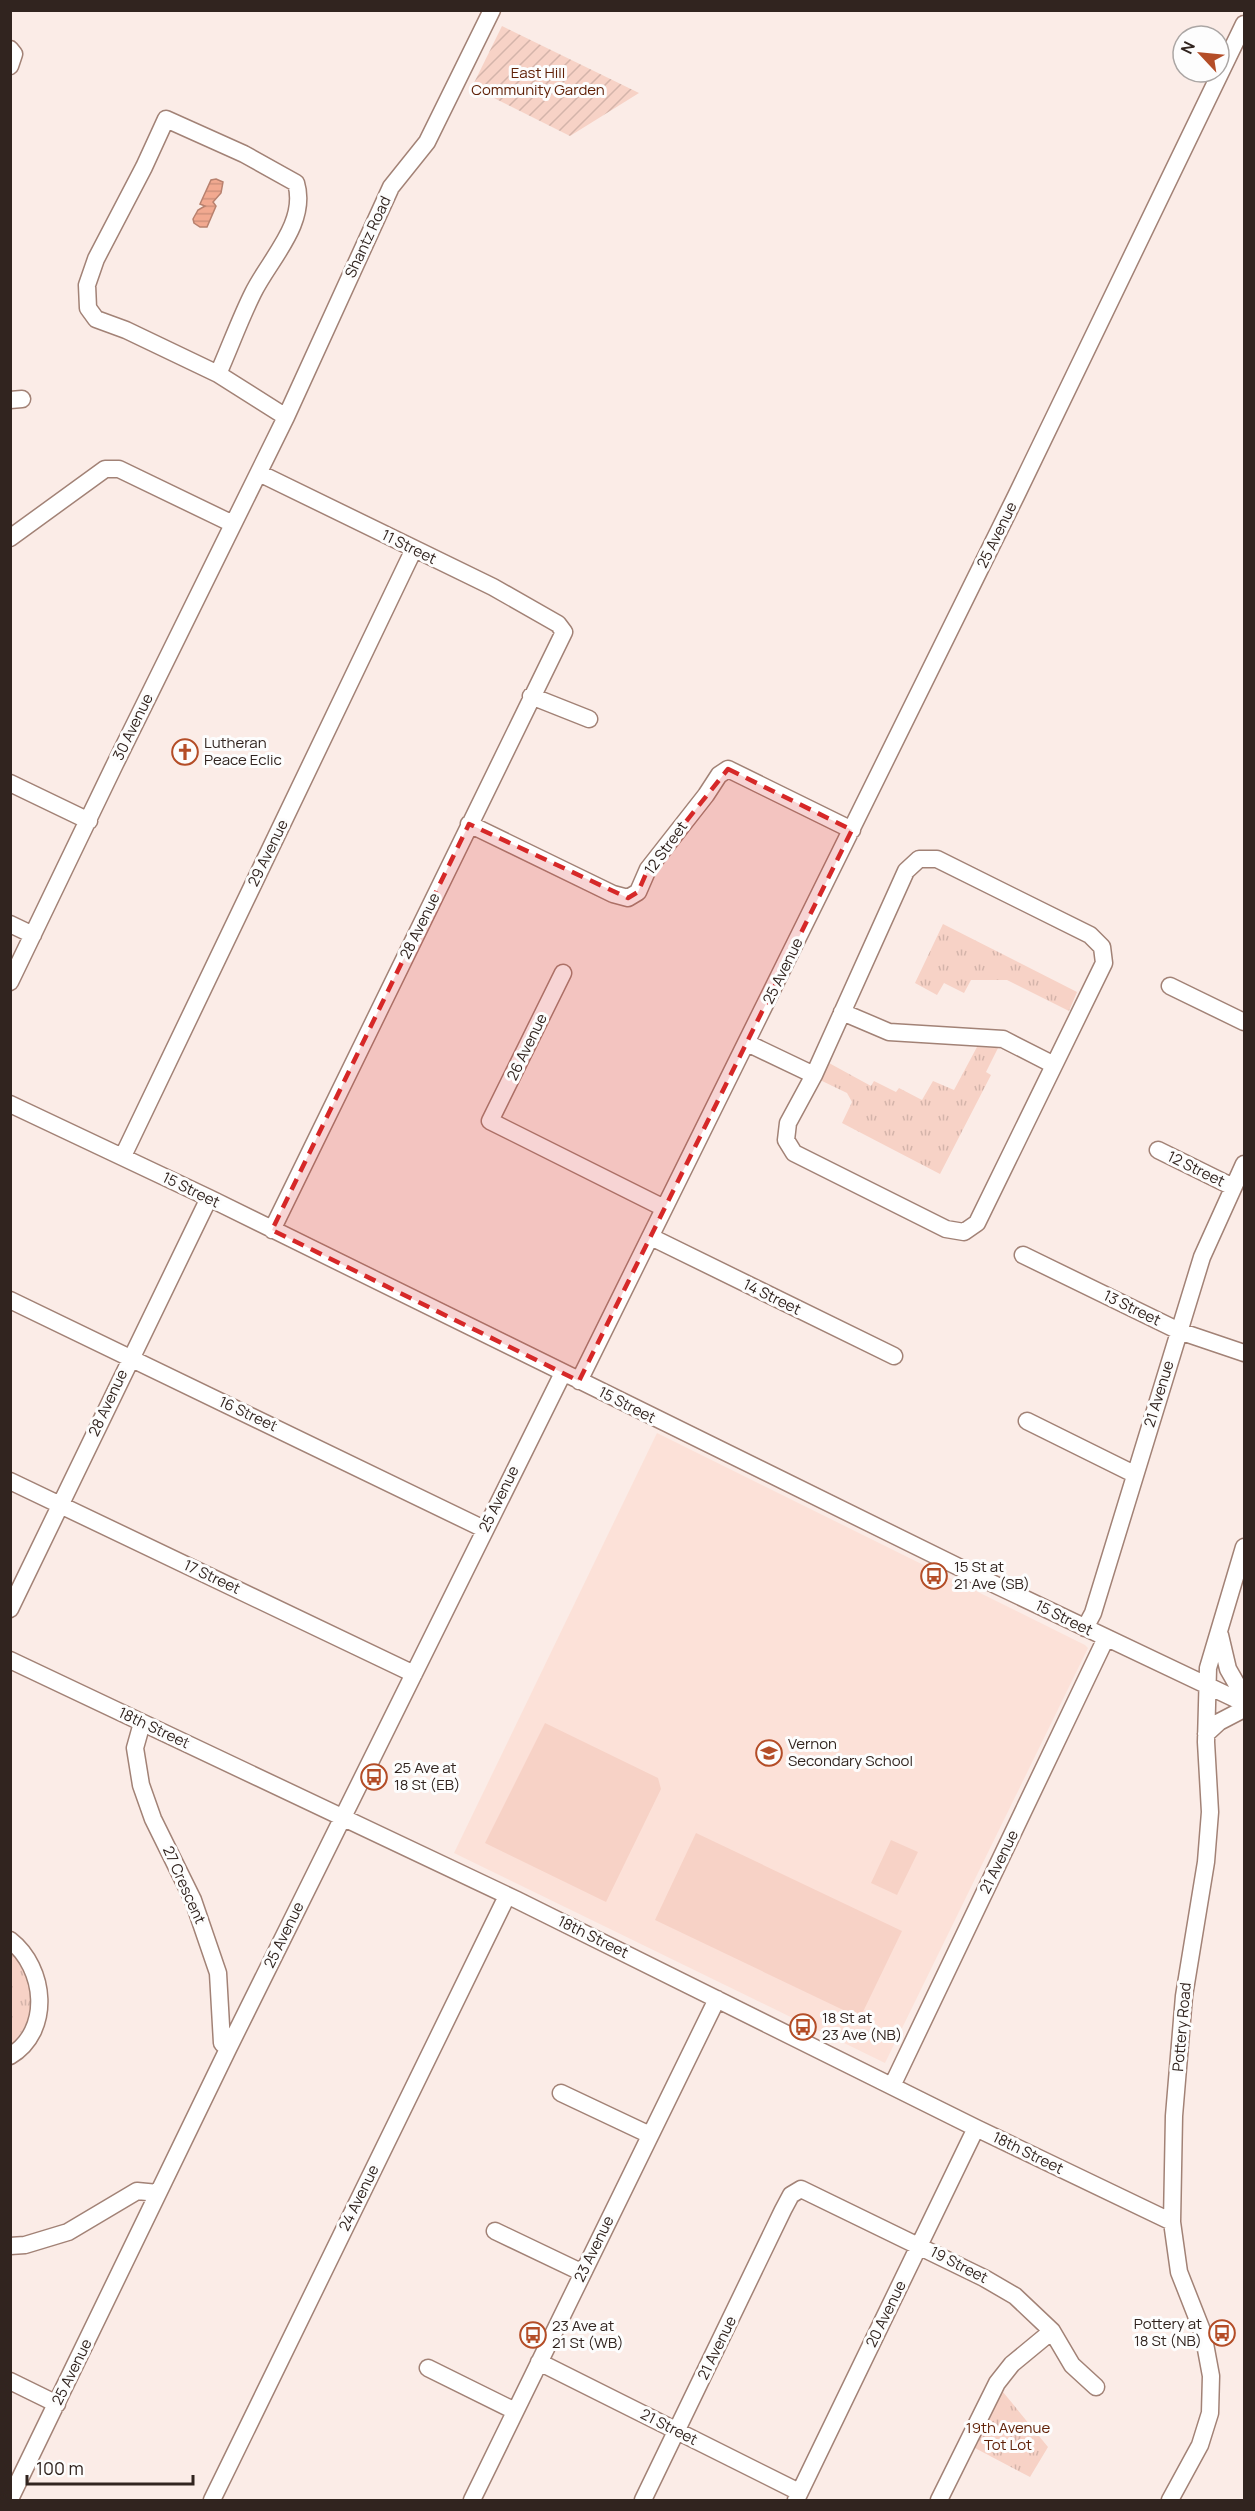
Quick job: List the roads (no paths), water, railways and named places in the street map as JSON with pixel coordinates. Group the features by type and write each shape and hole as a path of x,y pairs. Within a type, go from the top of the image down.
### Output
{"street":[{"name":"Shantz Road","path":"259,473 391,187 427,142 492,10"},
{"name":"25 Avenue","path":"579,1381 852,830 1245,24"},
{"path":"218,374 255,287 284,244 296,209 298,191 296,183 260,162 166,119 96,259 87,285 86,299 91,315 218,374 286,417"},
{"path":"10,538 105,469 119,469 233,524"},
{"name":"30 Avenue","path":"10,982 259,473"},
{"name":"11 Street","path":"259,473 493,587 558,624"},
{"name":"29 Avenue","path":"123,1156 414,549"},
{"name":"28 Avenue","path":"272,1230 564,632 558,624"},
{"path":"531,696 589,719"},
{"name":"12 Street","path":"469,824 613,894 628,898 638,892 648,869 719,775 728,770 852,830"},
{"path":"10,783 89,821"},
{"path":"937,859 1090,935 1102,946 1104,963 1054,1065 977,1222 963,1232 946,1228 794,1153 786,1140 788,1123 814,1075 906,871 919,860 937,859"},
{"path":"10,924 33,935"},
{"name":"26 Avenue","path":"563,973 490,1121 664,1208"},
{"path":"1170,986 1245,1022"},
{"path":"842,1012 890,1032 1003,1040 1054,1065"},
{"path":"747,1043 814,1075"},
{"name":"15 Street","path":"10,1104 123,1156 1085,1628 1245,1703"},
{"name":"12 Street","path":"1158,1150 1233,1187"},
{"name":"21 Avenue","path":"1085,1628 1093,1613 1202,1257 1245,1164"},
{"name":"28 Avenue","path":"10,1609 129,1359 209,1198"},
{"name":"14 Street","path":"651,1238 894,1356"},
{"name":"13 Street","path":"1023,1255 1179,1331 1245,1353"},
{"name":"16 Street","path":"10,1300 484,1529"},
{"name":"25 Avenue","path":"10,2499 228,2049 563,1373"},
{"path":"1027,1421 1134,1474"},
{"name":"17 Street","path":"10,1481 414,1674"},
{"name":"Pottery Road","path":"1170,2500 1200,2445 1210,2413 1211,2376 1203,2333 1179,2272 1172,2222 1174,2116 1184,1996 1206,1862 1210,1812 1206,1684 1208,1668 1245,1547"},
{"path":"1219,1632 1228,1670 1245,1697"},
{"name":"21 Avenue","path":"892,2086 1106,1638"},
{"name":"18th Street","path":"10,1660 507,1896 976,2128 1172,2222"},
{"path":"1206,1734 1219,1722 1245,1709"},
{"name":"27 Crescent","path":"142,1723 135,1748 141,1785 153,1819 176,1861 206,1935 218,1974 222,2043 228,2049"},
{"name":"24 Avenue","path":"213,2500 507,1896"},
{"path":"10,1940 21,1948 37,1979 41,2007 34,2033 21,2050 10,2056"},
{"name":"23 Avenue","path":"472,2500 717,1999"},
{"path":"561,2093 650,2135"},
{"name":"20 Avenue","path":"798,2496 976,2128"},
{"name":"19 Street","path":"791,2195 801,2189 810,2192 998,2285 1031,2310 1052,2331 1072,2365 1096,2387"},
{"path":"10,2246 69,2232 137,2192 158,2193"},
{"name":"21 Avenue","path":"643,2500 791,2195"},
{"path":"495,2231 583,2273"},
{"path":"939,2500 997,2383 1012,2364 1052,2331"},
{"name":"21 Street","path":"539,2362 677,2431 798,2496"},
{"path":"428,2368 515,2411"},
{"path":"10,2381 57,2404"}],"place":[{"name":"Lutheran Peace Eclic","path":"185,752"},
{"name":"15 St at 21 Ave (SB)","path":"934,1576"},
{"name":"Vernon Secondary School","path":"769,1753"},
{"name":"25 Ave at 18 St (EB)","path":"374,1777"},
{"name":"18 St at 23 Ave (NB)","path":"803,2027"},
{"name":"Pottery at 18 St (NB)","path":"1222,2333"},
{"name":"23 Ave at 21 St (WB)","path":"533,2335"}],"park label":[{"name":"East Hill Community Garden","path":"538,82"},
{"name":"19th Avenue Tot Lot","path":"1008,2436"}]}
